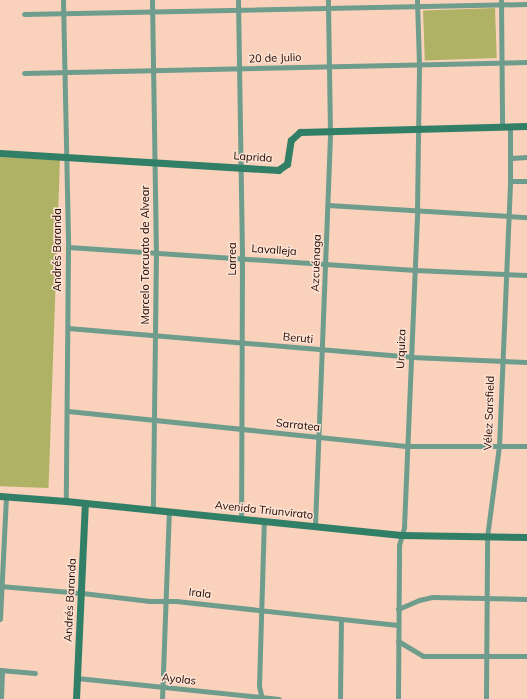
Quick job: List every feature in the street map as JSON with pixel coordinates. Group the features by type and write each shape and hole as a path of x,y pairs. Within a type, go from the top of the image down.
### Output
{"street":[{"name":"Andrés Baranda","path":"63,0 68,247 68,411 66,501"},
{"name":"Marcelo Torcuato de Alvear","path":"152,0 156,252 153,510"},
{"name":"Larrea","path":"238,0 241,69 241,518"},
{"name":"Azcuénaga","path":"315,526 323,350 330,132 328,0"},
{"path":"24,14 328,7 417,3 501,2 527,4"},
{"name":"Vélez Sarsfield","path":"486,699 485,656 487,537 498,446 510,181 510,158 506,127 502,62 501,2"},
{"name":"Urquiza","path":"398,699 399,545 404,527 417,211 419,64 417,3"},
{"name":"20 de Julio","path":"24,74 65,71 241,69 527,62"},
{"name":"Laprida","path":"0,153 282,169 289,160 291,140 300,132 527,126"},
{"path":"510,158 527,157"},
{"path":"510,181 527,181"},
{"path":"328,205 527,217"},
{"name":"Lavalleja","path":"68,247 415,270 527,275"},
{"name":"Beruti","path":"68,328 411,358 527,362"},
{"name":"Sarratea","path":"68,411 408,446 527,446"},
{"path":"0,619 3,496"},
{"name":"Avenida Triunvirato","path":"3,496 241,518 401,535 527,537"},
{"name":"Andrés Baranda","path":"76,699 85,503"},
{"path":"162,699 167,602 169,512"},
{"path":"262,698 259,688 264,521"},
{"name":"Irala","path":"1,586 150,601 176,601 261,609 398,625"},
{"path":"398,609 426,598 527,598"},
{"path":"340,699 341,619"},
{"path":"398,641 423,656 527,656"},
{"path":"2,699 1,670 35,673"},
{"name":"Ayolas","path":"77,678 279,699"}],"green space":[{"path":"495,8 497,58 425,60 423,11"},
{"path":"0,157 60,159 48,488 0,486"}]}
